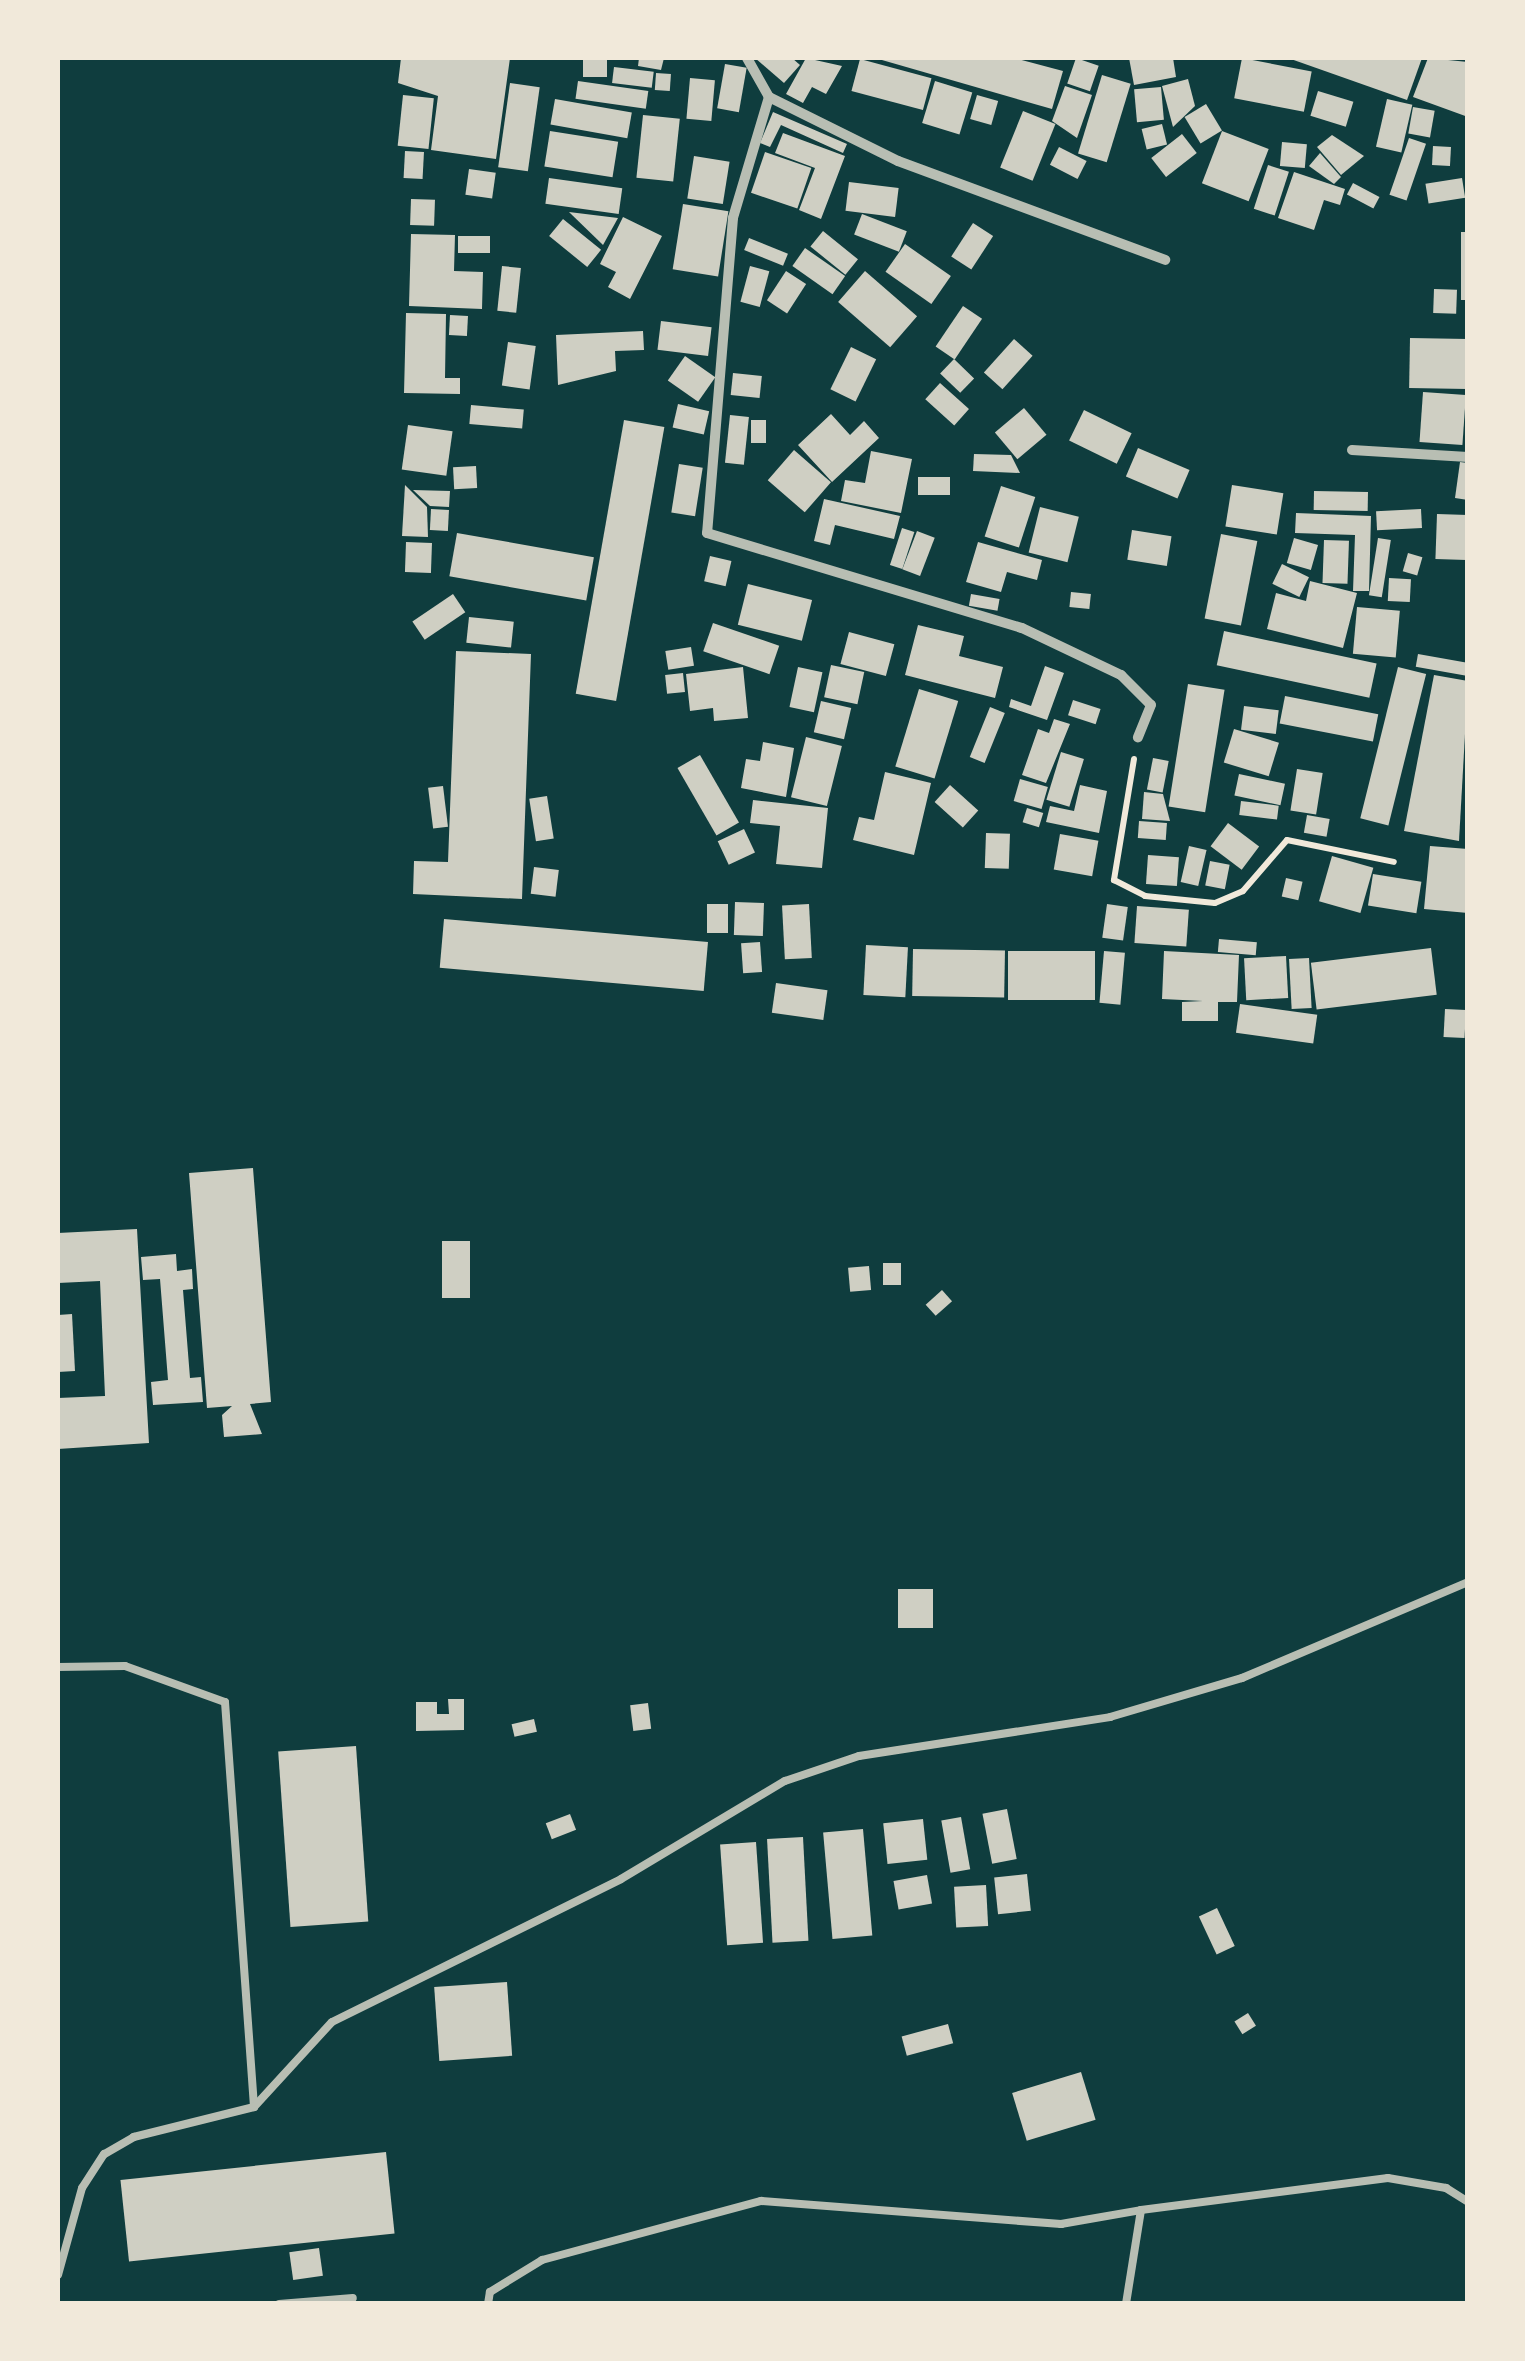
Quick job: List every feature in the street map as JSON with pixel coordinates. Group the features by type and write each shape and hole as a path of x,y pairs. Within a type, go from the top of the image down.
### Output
{"street":[{"path":"747,58 769,97 898,161 1165,260"},
{"path":"769,97 733,218 707,533 1022,628 1121,675 1151,705 1138,738"},
{"path":"1352,450 1468,456"}],"lane":[{"path":"58,2275 82,2188 104,2154 134,2137 254,2107 332,2022 621,1879 684,1833 785,1780 859,1756 1110,1717 1242,1678 1468,1582"},
{"path":"58,1667 125,1666 225,1702 254,2107"},
{"path":"488,2304 490,2292 542,2260 761,2201 1061,2224 1388,2178 1446,2188 1468,2202"},
{"path":"1126,2304 1142,2210"},
{"path":"279,2304 353,2298"}],"path":[{"path":"1138,738 1114,880 1145,896 1215,903 1243,891 1287,840 1394,862"}],"building":[{"path":"401,58 510,58 496,159 431,150 438,96 398,83"},
{"path":"583,58 607,58 607,77 583,77"},
{"path":"639,58 664,58 661,70 638,66"},
{"path":"755,58 792,58 800,65 784,83"},
{"path":"806,58 842,66 826,94 812,87 803,103 786,94"},
{"path":"875,58 1014,58 1063,71 1052,109"},
{"path":"1076,58 1099,66 1090,91 1067,84"},
{"path":"1129,58 1173,58 1176,77 1134,85"},
{"path":"1242,58 1312,72 1304,112 1234,98"},
{"path":"1288,58 1422,58 1407,100"},
{"path":"1428,58 1468,62 1468,117 1413,97"},
{"path":"860,59 931,78 923,110 851,91"},
{"path":"725,64 747,68 739,112 717,108"},
{"path":"614,67 654,72 652,88 612,83"},
{"path":"656,73 671,74 670,91 655,90"},
{"path":"1102,75 1131,84 1107,162 1078,153"},
{"path":"690,78 715,80 711,121 686,119"},
{"path":"1188,79 1195,106 1173,127 1162,86"},
{"path":"578,81 648,91 646,109 575,99"},
{"path":"935,81 972,92 959,134 922,123"},
{"path":"510,83 540,87 528,171 498,167"},
{"path":"1065,86 1092,95 1077,138 1052,121"},
{"path":"1161,87 1164,120 1137,122 1134,89"},
{"path":"1318,91 1353,102 1346,127 1310,116"},
{"path":"403,95 434,98 428,149 398,146"},
{"path":"977,95 998,101 991,125 970,119"},
{"path":"555,99 632,113 627,138 550,125"},
{"path":"1387,99 1412,105 1401,153 1376,147"},
{"path":"1206,104 1222,131 1201,143 1185,117"},
{"path":"1413,107 1435,111 1430,137 1408,134"},
{"path":"1023,111 1055,124 1033,181 1000,168"},
{"path":"773,112 847,144 843,153 781,125 770,147 760,143"},
{"path":"643,115 680,119 673,182 636,178"},
{"path":"1162,124 1167,144 1147,149 1142,129"},
{"path":"550,131 618,142 613,177 544,167"},
{"path":"1222,131 1269,149 1249,201 1202,183"},
{"path":"783,133 845,156 821,219 799,210 815,168 775,153"},
{"path":"1182,134 1197,153 1166,177 1151,158"},
{"path":"1332,135 1364,156 1341,175 1317,147"},
{"path":"1409,138 1426,144 1406,201 1389,195"},
{"path":"1282,142 1307,144 1305,168 1280,166"},
{"path":"1433,146 1451,147 1450,166 1432,165"},
{"path":"1059,147 1087,161 1078,179 1050,165"},
{"path":"405,151 424,152 423,179 404,178"},
{"path":"765,152 811,168 797,209 751,193"},
{"path":"1320,153 1341,177 1334,184 1309,166"},
{"path":"694,156 730,162 723,204 687,198"},
{"path":"1268,165 1289,172 1275,216 1254,209"},
{"path":"469,169 496,173 492,199 465,195"},
{"path":"1294,172 1345,189 1340,205 1324,200 1314,230 1278,218"},
{"path":"549,178 622,188 619,214 545,204"},
{"path":"1462,178 1465,198 1429,204 1425,184"},
{"path":"849,182 899,188 895,217 845,211"},
{"path":"1353,183 1379,197 1373,209 1347,194"},
{"path":"411,199 435,200 434,226 410,225"},
{"path":"683,204 728,211 718,276 673,269"},
{"path":"569,212 618,218 603,245"},
{"path":"862,214 907,231 899,252 854,235"},
{"path":"623,217 662,236 630,299 608,287 616,272 600,264"},
{"path":"563,219 601,250 587,267 549,236"},
{"path":"973,223 993,236 971,270 951,257"},
{"path":"823,231 858,259 845,275 810,247"},
{"path":"1461,232 1468,232 1468,300 1461,300"},
{"path":"411,234 455,235 454,271 483,272 482,309 409,306"},
{"path":"458,236 490,236 490,253 458,253"},
{"path":"749,238 788,254 783,266 744,250"},
{"path":"905,244 951,276 931,304 885,272"},
{"path":"805,248 845,276 833,294 792,266"},
{"path":"502,266 521,268 516,313 497,311"},
{"path":"750,266 769,271 760,307 740,302"},
{"path":"786,271 806,284 787,313 767,300"},
{"path":"865,271 917,316 890,347 838,302"},
{"path":"1434,289 1457,290 1456,314 1433,313"},
{"path":"963,306 982,319 955,359 936,347"},
{"path":"406,313 446,314 445,378 460,378 460,394 404,393"},
{"path":"450,315 468,316 467,336 449,335"},
{"path":"661,321 712,327 708,356 657,350"},
{"path":"643,331 644,350 615,351 616,371 558,385 556,335"},
{"path":"1410,338 1468,339 1467,389 1409,388"},
{"path":"1014,339 1033,356 1002,389 984,372"},
{"path":"508,342 536,346 530,389 502,386"},
{"path":"851,347 876,359 856,402 830,389"},
{"path":"685,356 715,377 698,402 668,381"},
{"path":"954,359 974,378 960,393 940,373"},
{"path":"733,373 762,376 760,398 731,395"},
{"path":"940,383 969,409 954,425 925,399"},
{"path":"1423,392 1466,395 1462,445 1420,442"},
{"path":"678,404 709,411 704,435 673,427"},
{"path":"471,405 524,410 522,429 469,424"},
{"path":"1024,408 1046,435 1017,459 995,432"},
{"path":"1084,410 1132,433 1117,464 1069,441"},
{"path":"831,414 850,435 864,421 879,438 832,482 798,445"},
{"path":"730,415 749,417 744,465 725,463"},
{"path":"624,420 664,427 616,701 576,694"},
{"path":"751,420 766,420 766,443 751,443"},
{"path":"408,425 453,431 446,476 402,470"},
{"path":"1138,448 1190,470 1177,498 1126,477"},
{"path":"794,450 831,482 805,512 768,480"},
{"path":"871,451 912,459 901,513 841,501 845,480 865,483"},
{"path":"974,454 1011,455 1020,473 973,471"},
{"path":"1460,462 1468,463 1468,500 1455,498"},
{"path":"679,464 703,468 695,516 671,512"},
{"path":"476,466 477,488 454,489 453,467"},
{"path":"918,477 950,477 950,495 918,495"},
{"path":"405,485 427,507 428,537 402,536"},
{"path":"1232,485 1283,493 1277,535 1225,526"},
{"path":"1001,486 1035,497 1019,548 985,536"},
{"path":"413,490 450,491 449,507 430,506"},
{"path":"1314,491 1368,492 1368,511 1314,510"},
{"path":"824,499 900,516 894,539 835,525 830,545 814,541"},
{"path":"1040,507 1079,517 1067,562 1029,553"},
{"path":"431,509 449,510 448,531 430,530"},
{"path":"1421,509 1422,528 1377,530 1376,511"},
{"path":"1296,513 1371,516 1369,591 1353,591 1355,535 1295,533"},
{"path":"1437,514 1468,515 1466,560 1435,559"},
{"path":"902,528 914,532 902,569 890,565"},
{"path":"1132,530 1172,536 1167,566 1127,560"},
{"path":"917,531 935,538 920,576 902,569"},
{"path":"457,533 594,557 586,600 449,576"},
{"path":"1221,534 1257,541 1241,625 1205,618"},
{"path":"1294,538 1318,545 1311,570 1287,563"},
{"path":"1378,538 1391,540 1382,597 1369,595"},
{"path":"1324,540 1349,541 1347,584 1322,583"},
{"path":"406,542 432,543 431,573 405,572"},
{"path":"978,542 1042,560 1037,580 1007,572 1001,592 966,582"},
{"path":"1408,553 1422,557 1417,575 1403,571"},
{"path":"710,556 731,561 726,586 704,581"},
{"path":"1282,564 1309,577 1299,597 1272,584"},
{"path":"1389,578 1411,579 1410,602 1388,601"},
{"path":"1310,581 1357,593 1343,648 1267,629 1276,593 1306,601"},
{"path":"748,584 812,600 802,641 738,625"},
{"path":"1071,592 1091,594 1089,609 1069,607"},
{"path":"453,594 465,612 425,640 412,621"},
{"path":"971,594 1000,599 997,611 969,606"},
{"path":"1357,607 1400,611 1396,658 1353,654"},
{"path":"469,617 514,622 511,648 466,643"},
{"path":"713,623 779,646 769,674 703,651"},
{"path":"918,625 964,636 959,656 1003,667 995,698 905,675"},
{"path":"1224,631 1377,663 1369,698 1217,665"},
{"path":"849,632 894,644 886,676 840,664"},
{"path":"691,647 694,666 668,670 665,651"},
{"path":"456,651 531,654 522,899 413,894 414,861 448,862"},
{"path":"1418,654 1467,663 1465,675 1416,667"},
{"path":"831,665 864,672 857,704 824,697"},
{"path":"1045,666 1064,673 1047,720 1009,707 1011,699 1031,706"},
{"path":"743,667 748,718 714,721 713,708 690,711 686,674"},
{"path":"798,667 822,672 814,712 789,707"},
{"path":"1398,667 1426,674 1388,825 1360,818"},
{"path":"683,673 685,692 667,694 665,675"},
{"path":"1434,675 1468,681 1459,841 1404,831"},
{"path":"1188,684 1225,690 1205,812 1169,806"},
{"path":"919,689 958,701 935,778 895,766"},
{"path":"1285,696 1378,714 1373,742 1280,723"},
{"path":"1073,700 1101,709 1096,724 1068,715"},
{"path":"821,701 851,708 844,739 814,732"},
{"path":"1244,706 1279,710 1276,734 1241,730"},
{"path":"990,707 1005,713 985,763 970,757"},
{"path":"1054,719 1070,724 1046,783 1022,775 1038,729 1049,733"},
{"path":"1234,729 1279,743 1269,776 1224,762"},
{"path":"806,737 842,746 827,806 791,797"},
{"path":"763,742 794,748 786,797 741,788 746,759 760,761"},
{"path":"1061,752 1084,759 1069,807 1046,800"},
{"path":"700,755 739,823 716,836 677,768"},
{"path":"1153,758 1169,761 1163,792 1147,789"},
{"path":"1297,769 1323,773 1316,815 1290,810"},
{"path":"885,772 931,783 914,855 853,840 859,817 874,820"},
{"path":"1239,774 1285,784 1280,805 1234,796"},
{"path":"1020,779 1048,787 1042,809 1014,801"},
{"path":"950,785 978,810 963,828 935,802"},
{"path":"1080,785 1107,791 1099,833 1046,822 1050,806 1074,811"},
{"path":"443,786 448,827 433,829 428,788"},
{"path":"1144,792 1163,794 1170,821 1142,819"},
{"path":"547,796 554,838 536,841 529,799"},
{"path":"753,800 828,808 822,868 776,864 780,826 750,823"},
{"path":"1241,801 1279,806 1277,820 1239,815"},
{"path":"1027,808 1043,813 1039,827 1023,822"},
{"path":"1307,815 1330,819 1327,837 1304,833"},
{"path":"1139,821 1167,823 1166,840 1138,838"},
{"path":"1228,823 1259,846 1242,870 1211,846"},
{"path":"744,829 755,853 729,865 718,841"},
{"path":"986,833 1010,834 1009,869 985,868"},
{"path":"1060,834 1098,841 1092,876 1054,869"},
{"path":"1189,846 1207,850 1198,886 1181,882"},
{"path":"1430,846 1468,849 1468,913 1424,909"},
{"path":"1148,855 1179,857 1177,886 1146,884"},
{"path":"1332,856 1373,868 1360,913 1319,901"},
{"path":"1210,861 1230,865 1225,889 1205,886"},
{"path":"534,867 559,870 556,897 531,894"},
{"path":"1373,874 1421,882 1416,913 1368,906"},
{"path":"1286,878 1303,882 1298,900 1282,897"},
{"path":"735,902 764,903 763,936 734,935"},
{"path":"707,904 728,904 728,933 707,933"},
{"path":"809,904 812,958 785,959 782,905"},
{"path":"1107,904 1128,907 1123,941 1102,938"},
{"path":"1137,906 1189,910 1186,947 1134,943"},
{"path":"444,919 708,942 704,991 440,968"},
{"path":"1219,939 1257,942 1256,955 1218,952"},
{"path":"760,942 762,972 743,973 741,943"},
{"path":"866,945 908,947 905,997 863,995"},
{"path":"1431,948 1437,995 1317,1009 1311,963"},
{"path":"913,949 1005,951 1004,998 912,996"},
{"path":"1008,951 1095,951 1095,1000 1008,1000"},
{"path":"1104,951 1125,953 1120,1005 1099,1003"},
{"path":"1164,951 1239,955 1237,1002 1218,1002 1218,1021 1182,1021 1182,1002 1203,1001 1162,999"},
{"path":"1286,956 1288,998 1246,1000 1244,958"},
{"path":"1309,958 1312,1008 1292,1009 1289,959"},
{"path":"776,983 827,990 823,1020 772,1013"},
{"path":"1240,1004 1317,1015 1313,1044 1236,1033"},
{"path":"1445,1009 1466,1010 1465,1038 1444,1037"},
{"path":"253,1168 271,1402 250,1404 262,1434 224,1437 222,1415 232,1406 207,1408 189,1173"},
{"path":"137,1229 149,1443 58,1449 58,1398 105,1396 100,1281 58,1283 58,1233"},
{"path":"442,1241 470,1241 470,1298 442,1298"},
{"path":"176,1254 177,1271 192,1269 193,1289 183,1290 190,1378 201,1377 203,1402 153,1405 151,1382 168,1380 160,1279 143,1280 141,1257"},
{"path":"883,1263 901,1263 901,1285 883,1285"},
{"path":"869,1266 871,1290 850,1292 848,1268"},
{"path":"942,1290 952,1301 936,1316 926,1305"},
{"path":"72,1314 75,1371 58,1372 58,1315"},
{"path":"898,1589 933,1589 933,1628 898,1628"},
{"path":"448,1699 464,1699 464,1730 416,1731 416,1702 437,1702 437,1714 449,1714"},
{"path":"648,1703 651,1729 633,1731 630,1705"},
{"path":"534,1719 537,1732 515,1737 512,1724"},
{"path":"356,1746 368,1922 290,1927 278,1751"},
{"path":"1007,1809 1017,1859 992,1864 982,1814"},
{"path":"570,1814 576,1830 552,1839 546,1823"},
{"path":"961,1817 970,1869 951,1873 941,1820"},
{"path":"923,1819 927,1860 888,1864 883,1823"},
{"path":"863,1829 872,1936 832,1939 823,1832"},
{"path":"803,1837 808,1941 772,1943 767,1839"},
{"path":"756,1842 763,1943 727,1945 720,1845"},
{"path":"1027,1874 1031,1911 998,1914 994,1877"},
{"path":"927,1875 932,1904 899,1909 894,1881"},
{"path":"986,1885 988,1926 956,1928 954,1887"},
{"path":"1217,1908 1235,1946 1217,1955 1199,1916"},
{"path":"507,1982 512,2056 439,2061 434,1987"},
{"path":"1248,2013 1256,2026 1242,2034 1234,2021"},
{"path":"948,2024 953,2043 907,2056 902,2036"},
{"path":"1081,2072 1096,2120 1027,2141 1012,2093"},
{"path":"386,2152 395,2234 129,2261 120,2180"},
{"path":"319,2248 323,2276 293,2280 289,2252"}]}
